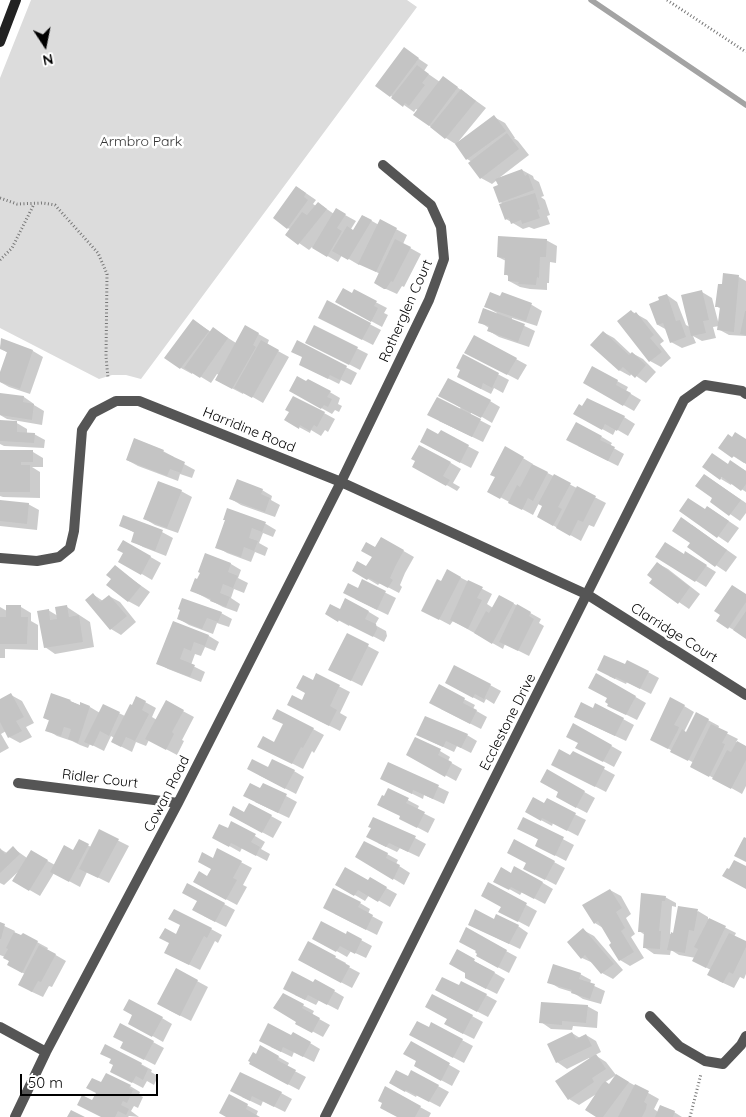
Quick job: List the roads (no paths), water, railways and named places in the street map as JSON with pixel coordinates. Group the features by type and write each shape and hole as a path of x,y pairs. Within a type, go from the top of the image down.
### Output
{"main road":[{"path":"0,42 16,0"}],"street":[{"name":"Rotherglen Court","path":"341,482 429,300 444,258 441,227 431,205 383,165"},
{"name":"Ecclestone Drive","path":"325,1117 684,400 705,385 742,391 746,394"},
{"name":"Harridine Road","path":"0,558 37,561 59,557 70,548 74,531 82,430 93,413 116,401 139,401 341,482 588,595"},
{"name":"Cowan Road","path":"15,1117 46,1052 178,803 341,482"},
{"name":"Clarridge Court","path":"588,595 746,695"},
{"name":"Ridler Court","path":"18,783 178,803"},
{"path":"650,1016 679,1046 705,1061 723,1064 741,1045 746,1036"},
{"path":"0,1027 46,1052"}],"waterway":[{"path":"591,0 746,105"}],"park label":[{"name":"Armbro Park","path":"141,142"}]}
